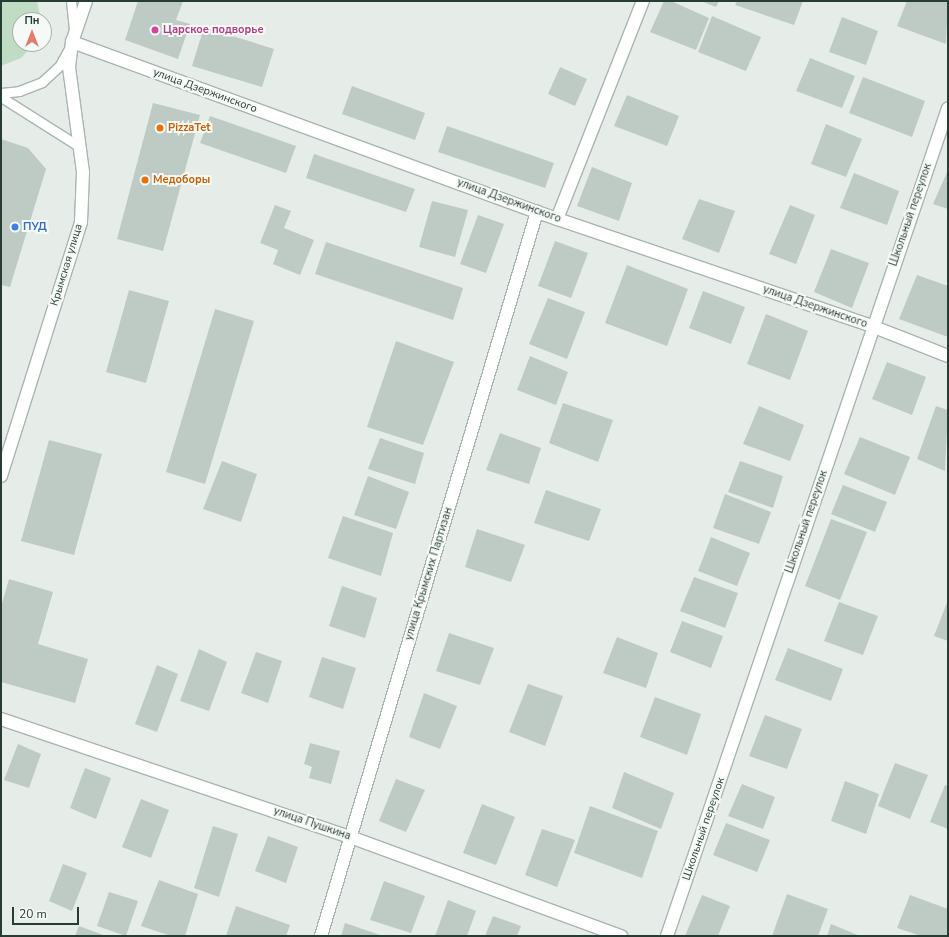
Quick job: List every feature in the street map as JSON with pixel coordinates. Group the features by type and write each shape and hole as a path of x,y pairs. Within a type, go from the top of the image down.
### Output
{"street":[{"name":"Крымская улица","path":"1,476 81,222 83,172 71,97 72,42 86,1"},
{"path":"557,219 643,1"},
{"name":"улица Дзержинского","path":"72,42 537,212 874,326 948,356"},
{"name":"Школьный переулок","path":"667,936 948,108"},
{"name":"улица Крымских Партизан","path":"321,936 537,212"},
{"name":"улица Пушкина","path":"1,719 350,837 621,936"}],"lane":[{"path":"1,93 19,91 42,82 60,65 72,42 75,25 71,1"},
{"path":"1,97 80,147"}],"green space":[{"path":"1,1 37,1 39,12 12,12 12,52 27,52 21,58 1,66"}],"building":[{"path":"138,1 183,1 176,20 190,24 178,59 125,40"},
{"path":"664,1 671,1 709,18 696,50 650,32"},
{"path":"701,1 719,1 716,7"},
{"path":"737,1 803,1 794,25 735,5"},
{"path":"907,1 948,1 946,44 897,26"},
{"path":"712,16 761,37 746,71 698,52"},
{"path":"842,17 878,31 866,65 829,52"},
{"path":"204,27 274,49 262,87 192,66"},
{"path":"810,58 855,76 842,108 796,91"},
{"path":"560,67 587,79 575,106 548,94"},
{"path":"863,77 925,101 912,137 849,113"},
{"path":"352,86 425,113 415,140 342,114"},
{"path":"627,95 679,116 667,146 614,126"},
{"path":"153,103 200,115 163,251 117,239"},
{"path":"210,116 296,146 286,173 200,143"},
{"path":"826,124 862,139 846,177 811,164"},
{"path":"447,126 554,163 545,188 438,152"},
{"name":"ПУД","path":"1,139 28,148 46,169 10,287 1,285"},
{"path":"314,154 415,189 406,212 306,178"},
{"path":"592,167 632,183 619,221 577,206"},
{"path":"948,170 948,209 933,204"},
{"path":"854,173 899,191 887,225 840,208"},
{"path":"699,199 735,211 719,253 682,239"},
{"path":"432,201 468,210 455,257 419,247"},
{"path":"275,205 291,211 284,228 314,240 300,275 273,264 278,250 260,243"},
{"path":"790,205 815,215 796,264 769,254"},
{"path":"478,215 504,224 486,273 460,264"},
{"path":"555,241 588,253 571,298 538,286"},
{"path":"326,242 463,288 453,320 315,274"},
{"path":"831,249 869,263 852,308 814,292"},
{"path":"627,265 688,289 667,346 605,323"},
{"path":"917,275 948,286 948,337 899,319"},
{"path":"129,290 169,301 146,383 106,372"},
{"path":"703,291 745,307 731,344 689,328"},
{"path":"548,298 585,312 567,359 529,344"},
{"path":"215,309 254,321 205,484 166,472"},
{"path":"766,314 808,331 790,380 747,364"},
{"path":"396,341 454,362 423,445 367,427"},
{"path":"530,356 568,372 556,405 517,390"},
{"path":"887,362 926,377 912,415 872,399"},
{"path":"563,403 613,420 598,462 549,443"},
{"path":"759,406 804,425 790,461 743,444"},
{"path":"936,406 948,410 945,471 917,459"},
{"path":"500,433 541,448 529,484 486,470"},
{"path":"860,437 910,457 895,495 844,474"},
{"path":"380,438 424,453 415,484 368,469"},
{"path":"49,440 102,454 74,555 21,541"},
{"path":"222,461 257,474 241,522 203,509"},
{"path":"740,461 783,476 773,508 728,492"},
{"path":"368,476 409,492 396,529 354,515"},
{"path":"843,485 887,502 875,532 831,514"},
{"path":"546,490 601,509 589,541 534,523"},
{"path":"725,494 771,512 759,544 713,528"},
{"path":"343,516 393,533 381,576 328,558"},
{"path":"831,519 867,532 840,600 805,586"},
{"path":"477,529 525,545 511,582 465,567"},
{"path":"711,537 750,553 737,586 698,571"},
{"path":"694,577 738,593 725,628 680,611"},
{"path":"9,579 53,592 38,644 88,659 75,703 1,682 1,607"},
{"path":"342,586 377,598 365,638 329,626"},
{"path":"948,600 948,641 934,636"},
{"path":"839,602 878,616 863,655 824,641"},
{"path":"682,621 723,636 711,668 670,652"},
{"path":"449,633 494,648 480,685 436,671"},
{"path":"617,637 658,653 646,688 603,673"},
{"path":"788,648 843,669 831,701 775,680"},
{"path":"199,649 227,662 209,711 180,701"},
{"path":"256,652 282,661 268,703 241,693"},
{"path":"322,657 356,668 343,709 309,697"},
{"path":"157,665 178,674 157,732 135,724"},
{"path":"528,684 563,696 545,746 509,732"},
{"path":"424,693 457,706 440,749 409,737"},
{"path":"655,697 701,714 687,755 640,737"},
{"path":"765,715 802,729 787,769 749,756"},
{"path":"310,743 340,751 331,784 309,778 312,767 304,764"},
{"path":"18,744 41,754 29,788 4,780"},
{"path":"895,763 928,775 910,819 878,806"},
{"path":"85,768 111,778 96,819 70,808"},
{"path":"624,772 674,793 661,829 612,808"},
{"path":"396,779 425,790 406,832 379,821"},
{"path":"845,781 879,794 866,834 831,821"},
{"path":"742,784 775,797 763,829 728,816"},
{"path":"945,785 948,786 948,829 930,822"},
{"path":"141,799 169,810 151,858 122,847"},
{"path":"482,804 515,817 496,865 463,853"},
{"path":"590,806 658,831 642,878 574,853"},
{"path":"726,823 770,840 757,872 713,855"},
{"path":"213,826 238,834 219,897 194,888"},
{"path":"542,829 575,840 557,887 525,875"},
{"path":"268,836 298,847 286,883 255,871"},
{"path":"63,864 87,873 72,911 49,901"},
{"path":"159,880 198,894 185,936 171,936 141,926"},
{"path":"384,881 425,896 411,933 370,920"},
{"path":"109,892 138,901 126,936 97,926"},
{"path":"787,894 828,909 818,936 772,936"},
{"path":"702,895 730,906 718,936 685,936"},
{"path":"910,895 948,909 948,936 921,936 897,928"},
{"path":"448,900 476,911 467,936 435,936"},
{"path":"236,906 290,925 286,936 226,936"},
{"path":"493,916 521,926 517,936 485,936"},
{"path":"345,923 383,936 341,936"},
{"path":"831,924 860,936 827,936"},
{"path":"79,926 106,936 75,936"}],"place":[{"name":"Царское подворье","path":"155,30"},
{"name":"PizzaTet","path":"160,128"},
{"name":"Медоборы","path":"145,180"},
{"name":"ПУД","path":"15,227"}]}
